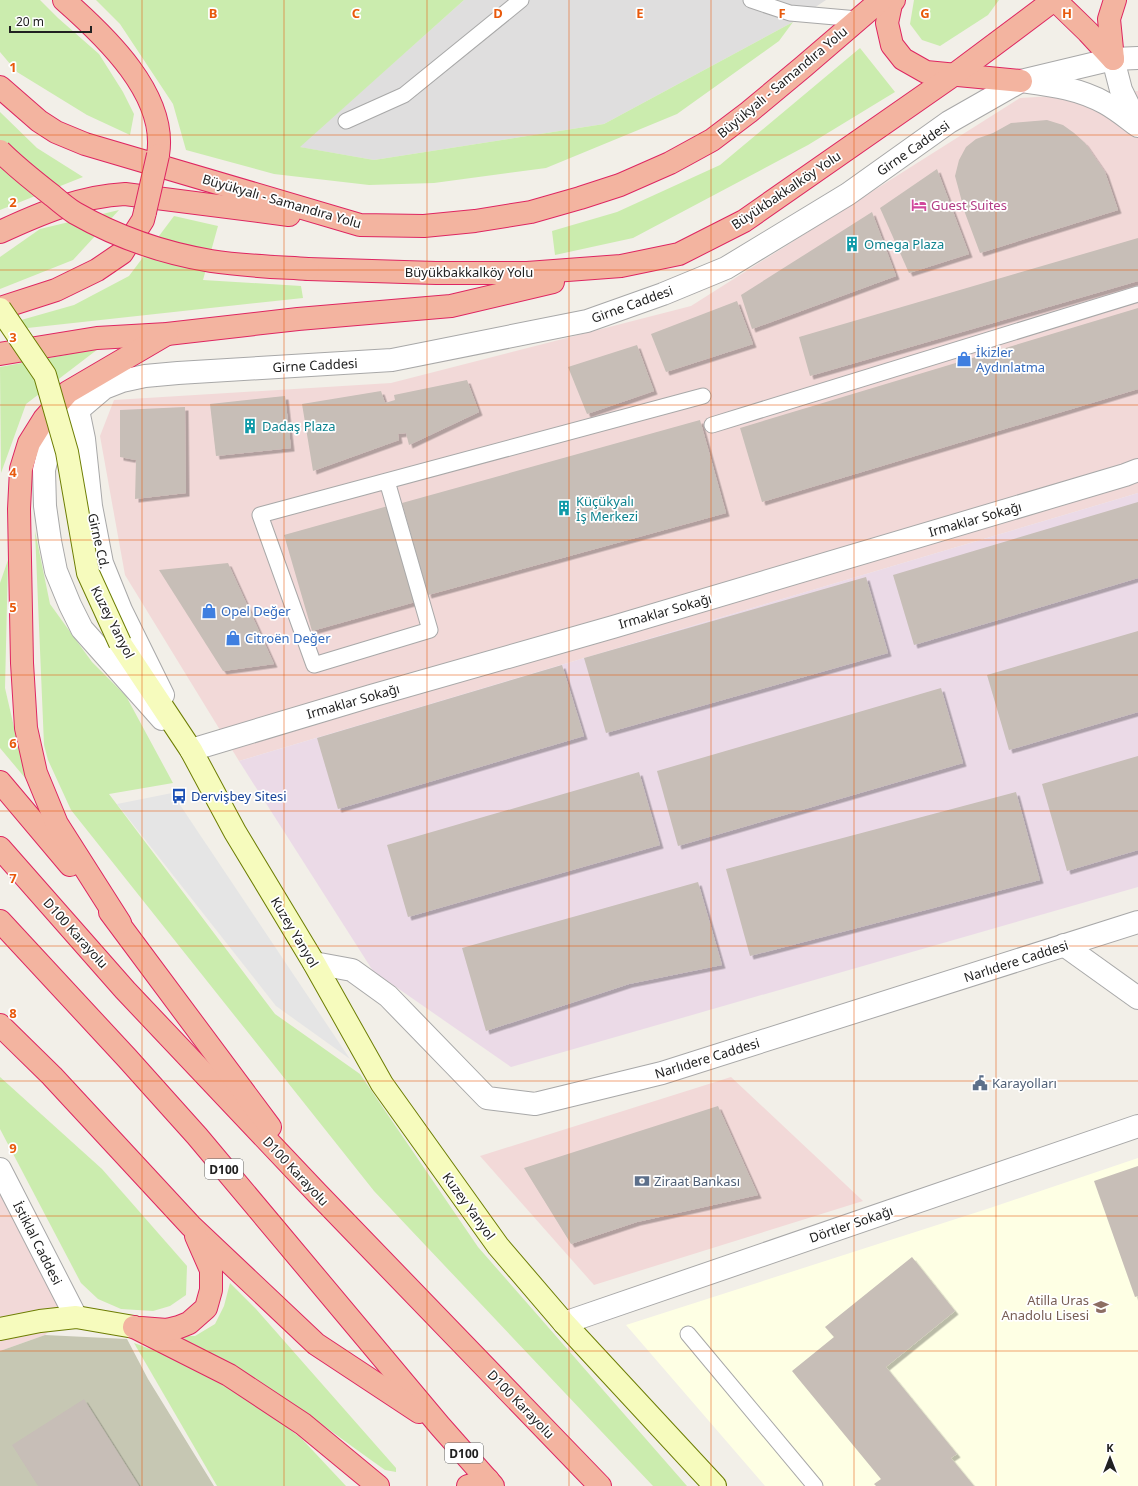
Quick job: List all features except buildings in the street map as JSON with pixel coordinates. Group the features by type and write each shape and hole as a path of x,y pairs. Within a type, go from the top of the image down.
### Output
{"highway":[{"path":"0,309 56,290 97,270 122,253 143,220 158,155 160,145 156,119 150,100 127,66 106,41 64,0"},
{"name":"Büyükyalı - Samandıra Yolu","path":"0,87 39,121 56,132 85,144 360,224 424,226 475,221 531,212 580,198 620,185 670,163 712,140 803,68 881,0"},
{"path":"894,0 891,4 887,23 892,46 903,59 926,72 1021,81"},
{"path":"1024,0 1025,22"},
{"path":"1054,0 1088,32 1113,59"},
{"name":"Büyükbakkalköy Yolu","path":"0,151 31,179 74,212 125,237 152,247 180,255 212,261 254,266 308,269 436,273 527,273 621,266 679,254 744,221 955,74 1054,0"},
{"path":"1113,59 1109,19 1115,0"},
{"path":"0,232 46,212 105,194 124,194 360,224"},
{"path":"0,354 97,338 167,334 298,319 452,306 621,266"},
{"path":"120,923 58,824 36,773 26,728 19,510 21,469 29,443 44,419 68,392 167,334"},
{"path":"0,782 120,923 259,1111 317,1193"},
{"name":"D100 Karayolu","path":"0,848 125,990 317,1193 600,1486"},
{"name":"D100","path":"0,921 197,1136 440,1426 485,1484"},
{"path":"0,1025 52,1076 191,1226 316,1344 440,1426"},
{"path":"134,1327 167,1330 179,1327 189,1323 206,1308 211,1290 211,1270 191,1226"},
{"path":"134,1327 229,1375 303,1424 378,1486"}],"main road":[{"name":"Kuzey Yanyol","path":"0,309 45,375 67,452 88,573 120,643 190,750 235,832 314,963 382,1084 498,1246 564,1322 715,1486"},
{"path":"0,1329 40,1321 76,1317 134,1327"}],"street":[{"name":"Girne Caddesi","path":"190,750 82,629 56,571 45,506 44,470 52,437 78,410 104,388 122,381 145,376 392,360 587,320 664,294 726,268 848,194 949,122 1021,81 1113,59 1138,58"},
{"path":"1113,59 1121,90 1138,126"},
{"path":"1021,81 1058,86 1083,93 1105,103 1138,126"},
{"name":"Girne Cd.","path":"78,410 84,440 91,506 102,563 122,610 190,750"},
{"name":"Irmaklar Sokağı","path":"190,750 762,583 1138,470"},
{"name":"Narlıdere Caddesi","path":"314,963 352,970 388,996 487,1098 535,1104 662,1073 1138,922"},
{"path":"1064,945 1138,998"},
{"name":"Dörtler Sokağı","path":"564,1322 1138,1126"},
{"name":"İstiklal Caddesi","path":"0,1169 76,1317"}],"lane":[{"path":"346,121 404,95 521,0"},
{"path":"751,0 790,13 858,19"},
{"path":"712,425 1138,294"},
{"path":"387,481 430,630 314,665 260,515 703,396"},
{"path":"688,1334 815,1486"}],"shaded area":[{"path":"464,0 826,0 793,22 604,124 374,160 299,147"},
{"path":"1138,91 1138,493 239,761 125,575 100,436 114,400 391,383 691,306 1020,98"},
{"path":"1138,493 1138,887 511,1067 373,971 239,761"},
{"path":"172,793 350,1059 276,1006 117,804"},
{"path":"731,1077 863,1201 594,1285 480,1156"},
{"path":"1138,1158 1138,1486 765,1486 626,1325 990,1208"},
{"path":"0,1190 66,1313 45,1335 0,1351"},
{"path":"45,1335 127,1339 148,1379 214,1486 0,1486 0,1351"}],"green space":[{"path":"0,0 40,0 99,54 123,92 134,114 130,135 87,115 17,72 0,52"},
{"path":"96,0 464,0 300,147 374,160 604,124 793,22 779,41 677,114 546,168 434,183 369,185 274,174 186,150 173,104 120,24"},
{"path":"914,0 999,0 988,15 940,46 922,40 910,24"},
{"path":"860,48 895,92 808,145 633,238 555,255 552,231 617,212 720,165"},
{"path":"0,112 37,148 83,177 0,210"},
{"path":"119,210 73,260 0,289 0,257 40,229"},
{"path":"174,216 218,226 203,280 301,286 303,298 0,331 0,326 74,305 129,276"},
{"path":"98,349 26,404 1,473 0,367"},
{"path":"35,531 50,604 92,662 126,696 173,783 109,794 275,1014 360,1074 478,1247 687,1486 653,1486 374,1191 71,810 48,760 44,745"},
{"path":"8,560 5,688 26,779 0,748 0,583"},
{"path":"0,1077 102,1169 187,1266 186,1295 170,1306 153,1311 121,1309 98,1299 81,1283 0,1129"},
{"path":"230,1283 256,1309 396,1468 396,1472 385,1470 314,1418 238,1369 186,1343 184,1338 187,1336 195,1336 215,1324 224,1306"},
{"path":"134,1343 189,1363 242,1393 301,1438 346,1486 217,1486"}],"place":[{"name":"Guest Suites","path":"919,205"},
{"name":"Omega Plaza","path":"852,244"},
{"name":"İkizler Aydınlatma","path":"964,359"},
{"name":"Dadaş Plaza","path":"250,426"},
{"name":"Küçükyalı İş Merkezi","path":"564,508"},
{"name":"Opel Değer","path":"209,611"},
{"name":"Citroën Değer","path":"233,638"},
{"name":"Dervişbey Sitesi","path":"179,796"},
{"name":"Karayolları","path":"980,1083"},
{"name":"Ziraat Bankası","path":"642,1181"},
{"name":"Atilla Uras Anadolu Lisesi","path":"1101,1307"}]}
